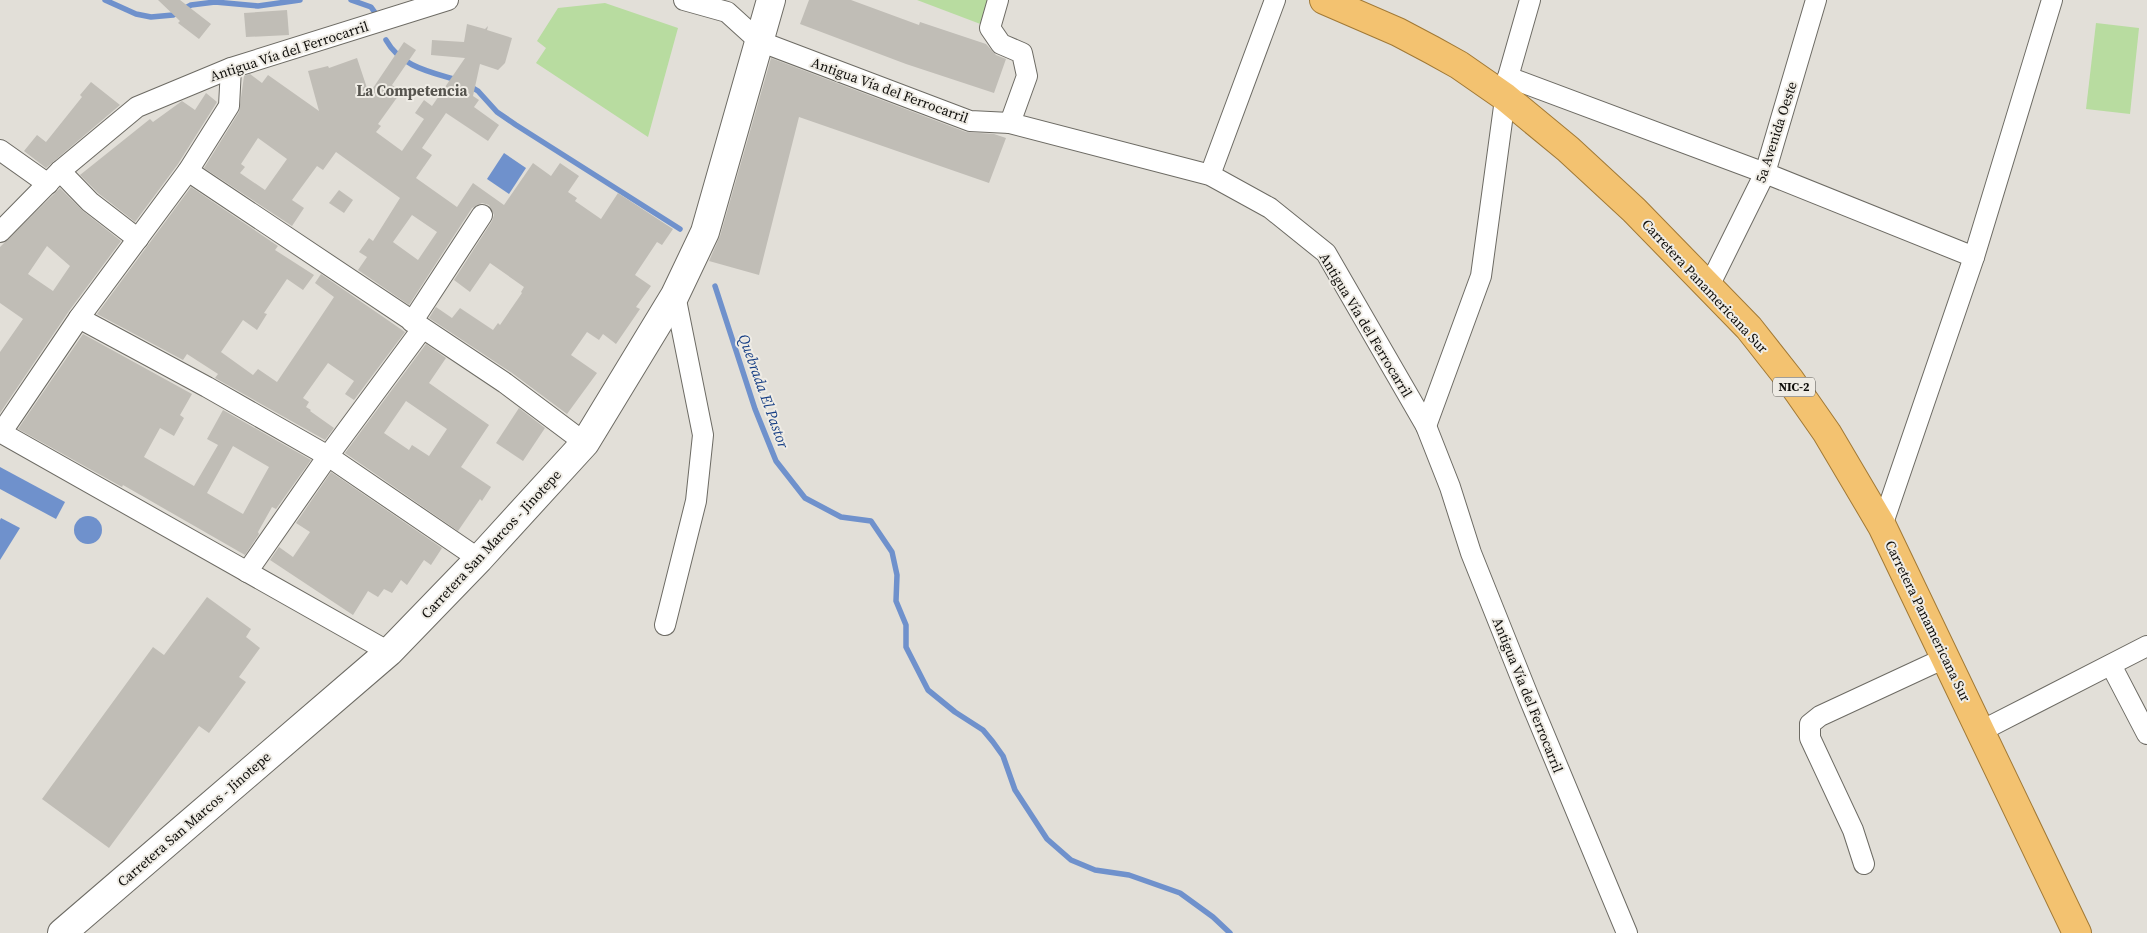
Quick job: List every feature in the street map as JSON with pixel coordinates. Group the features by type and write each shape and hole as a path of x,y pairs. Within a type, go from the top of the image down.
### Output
{"highway":[{"name":"Carretera Panamericana Sur","path":"1324,0 1398,32 1459,65 1507,87 1568,149 1634,210 1749,328 1790,380 1827,433 1882,526 2077,933"}],"main road":[{"name":"Carretera San Marcos - Jinotepe","path":"62,933 389,652 479,559 585,443 675,295 705,232 771,0"}],"street":[{"name":"Antigua Vía del Ferrocarril","path":"0,232 54,178 137,107 231,68 448,0"},
{"name":"Antigua Vía del Ferrocarril","path":"684,0 728,12 759,41 970,121 1010,123 1210,175 1270,208 1326,253 1426,426 1450,487 1471,552 1525,689 1627,933"},
{"path":"998,0 990,28 1001,44 1022,53 1027,76 1010,123"},
{"path":"1210,175 1275,0"},
{"path":"1426,426 1480,276 1507,87 1530,0"},
{"name":"5a Avenida Oeste","path":"1709,286 1765,174 1816,0"},
{"path":"1882,526 1974,257 2052,0"},
{"path":"231,68 229,106 188,171 79,318 1,433 389,652"},
{"path":"1507,87 1765,174 1974,257"},
{"path":"0,150 54,178 90,202 138,239"},
{"path":"188,171 504,383 585,443"},
{"path":"247,572 417,325 482,215"},
{"path":"665,625 696,500 703,436 675,295"},
{"path":"79,318 207,387 328,456 479,559"},
{"path":"1981,731 2147,646"},
{"path":"1864,864 1853,830 1810,738 1810,724 1820,716 1945,658"},
{"path":"2111,665 2147,734"}],"green space":[{"path":"917,0 989,0 983,25"},
{"path":"605,3 678,28 648,137 536,63 546,48 537,41 558,8"},
{"path":"2096,23 2139,28 2130,114 2086,109"}],"water":[{"path":"504,153 526,168 509,194 487,179"},
{"path":"0,467 65,502 56,519 0,489"},
{"path":"88,516 98,520 102,530 98,540 88,544 78,540 74,530 78,520"},
{"path":"1,518 20,528 0,560 0,520"}],"building":[{"path":"158,0 180,0 211,24 199,39 178,23 180,21"},
{"path":"809,0 851,0 919,25 920,22 986,44 996,55 1006,59 994,93 906,64 800,24"},
{"path":"287,10 289,35 246,37 244,13"},
{"path":"467,24 485,29 488,26 487,30 512,38 505,63 498,70 480,64 473,96 479,100 474,107 499,125 488,141 446,113 422,148 432,155 416,178 457,207 473,183 504,205 533,163 551,176 560,163 579,176 568,192 577,198 575,201 601,219 618,193 673,229 662,245 657,242 635,275 651,286 636,307 640,309 616,344 603,334 599,340 587,332 571,355 597,373 567,414 512,373 429,318 436,307 452,318 460,308 493,330 498,323 500,325 522,293 524,287 490,263 470,292 454,280 492,221 494,215 489,205 482,203 472,208 409,305 358,270 367,257 359,252 369,238 373,241 400,198 336,152 323,170 317,166 292,200 304,208 292,226 204,168 239,112 244,76 250,74 262,83 268,75 319,111 308,71 328,66 329,68 357,58 369,94 404,42 416,50 392,85 401,92 378,124 381,126 376,132 402,151 424,119 415,113 424,100 432,106 465,58 431,55 432,40 464,42","holes":["258,138 287,159 265,190 240,173 245,167 241,164","412,215 437,232 418,260 393,242"]},
{"path":"771,58 966,132 994,134 1006,138 989,183 799,117 759,275 709,261 720,236"},
{"path":"91,82 120,105 46,168 24,151 37,135 46,142 82,97 80,95"},
{"path":"206,93 217,102 178,164 135,222 98,193 80,175 150,119 153,122 182,101 195,110"},
{"path":"191,187 278,246 275,250 314,275 303,290 287,279 264,313 267,314 257,330 243,320 221,352 253,375 258,369 277,382 308,336 334,297 315,283 321,274 405,332 354,400 345,394 354,381 328,363 303,398 309,402 306,407 310,411 334,428 325,440 215,378 218,374 187,354 183,360 97,314"},
{"path":"60,188 83,211 121,241 69,311 0,413 0,352 23,319 0,303 0,247","holes":["47,246 70,266 53,291 28,274"]},
{"path":"339,190 353,200 344,213 329,203"},
{"path":"83,334 192,394 180,415 184,418 174,436 160,428 144,457 194,486 218,445 207,439 223,410 311,460 276,509 272,507 258,532 259,534 245,555 123,485 122,487 18,429","holes":["233,446 269,467 243,514 207,493"]},
{"path":"426,344 446,358 429,383 489,425 461,467 491,487 482,501 480,499 458,531 345,453","holes":["406,401 447,429 429,456 412,445 409,450 384,433"]},
{"path":"519,408 545,428 523,461 496,443"},
{"path":"331,472 442,548 431,565 424,560 407,585 401,580 392,593 384,589 378,597 368,591 353,615 270,560 279,547 293,557 310,532 296,523"},
{"path":"207,597 251,629 246,637 260,648 239,677 246,682 209,733 199,726 109,848 42,799 153,647 164,655"}],"waterway":[{"name":"Quebrada El Pastor","path":"105,0 136,14 151,17 173,15 191,5 215,2 258,6 300,0"},
{"name":"Quebrada El Pastor","path":"351,0 371,7 376,14"},
{"name":"Quebrada El Pastor","path":"386,40 392,49 408,62 427,71 457,80"},
{"name":"Quebrada El Pastor","path":"468,85 478,91 497,112 516,125 680,229"},
{"name":"Quebrada El Pastor","path":"715,286 755,409 776,461 805,498 841,517 871,521 892,552 897,575 896,601 906,625 906,647 928,690 955,712 983,730 1003,756 1015,790 1047,839 1071,860 1095,870 1129,875 1180,893 1213,917 1230,933"}],"district":[{"name":"La Competencia","path":"412,90"}]}
